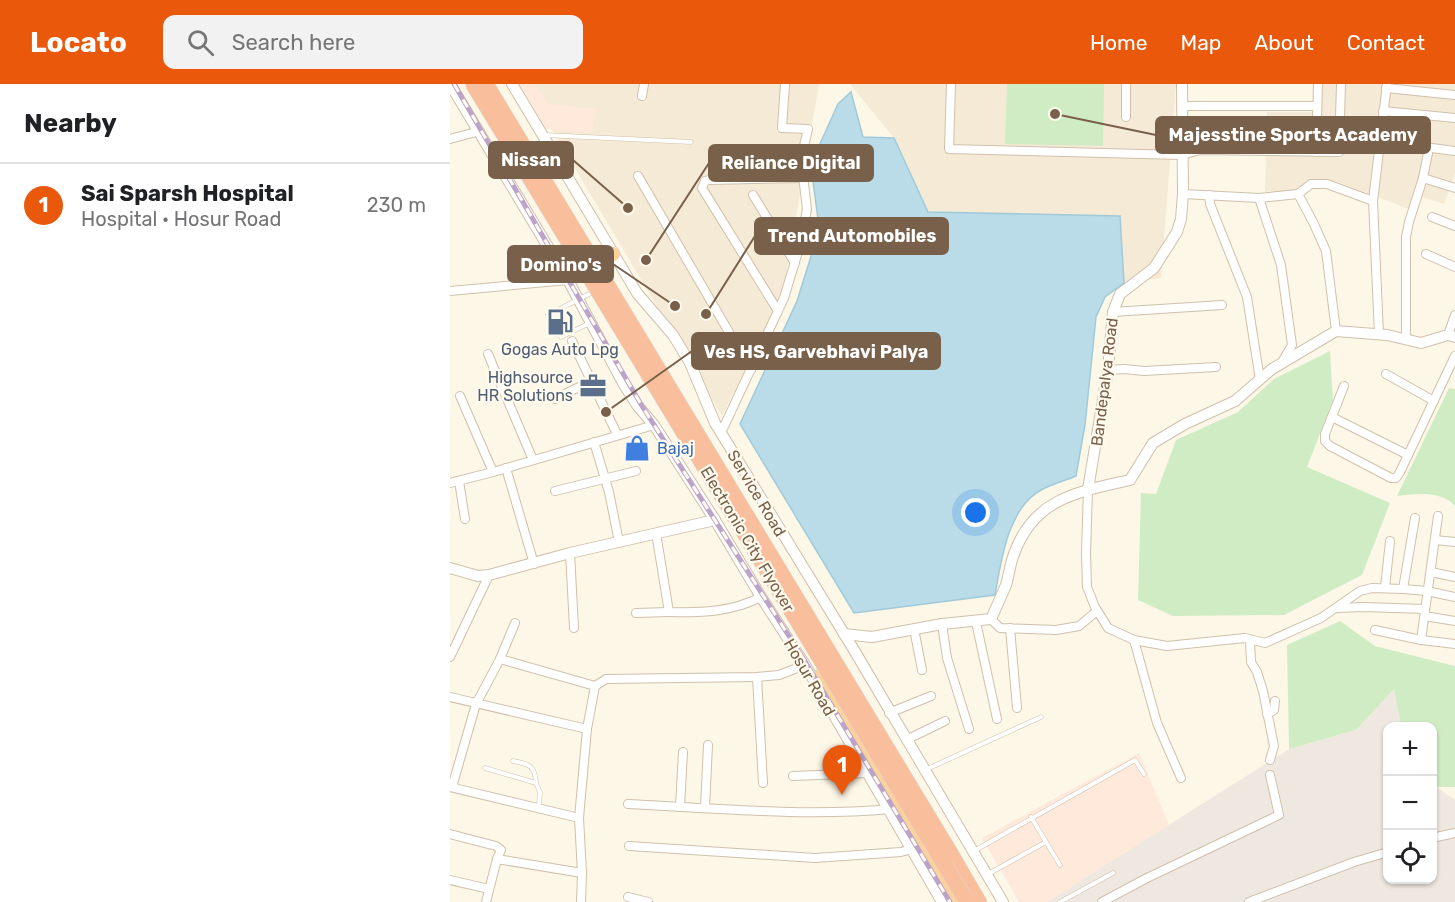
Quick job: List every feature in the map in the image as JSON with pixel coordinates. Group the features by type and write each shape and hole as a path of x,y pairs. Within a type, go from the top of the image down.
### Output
{"highway":[{"name":"Hosur Road","path":"465,84 585,296 957,902"},
{"name":"Electronic City Flyover","path":"473,84 967,902"},
{"name":"Electronic City Flyover","path":"486,84 979,902"},
{"path":"493,84 986,902"},
{"path":"600,261 613,254"},
{"path":"807,660 830,642"}],"street":[{"name":"Hosur Road","path":"450,84 568,280 585,296 591,322 637,405 654,425 761,597 807,660 868,774 942,902"},
{"name":"Service Road","path":"512,84 637,293 673,335 690,363 721,433 854,650 1003,902"},
{"path":"642,96 644,84"},
{"path":"721,433 778,311 801,242 807,209 801,159 808,129 782,128 785,84"},
{"path":"951,84 949,150 1182,155 1200,150 1339,152 1341,84"},
{"path":"1126,84 1126,117"},
{"name":"Bandepalya Road","path":"1088,489 1108,370 1113,312 1120,294 1154,268 1177,231 1181,219 1183,194 1182,84"},
{"path":"1316,152 1318,84"},
{"path":"1379,334 1373,201 1387,86 1455,95"},
{"path":"1182,106 1317,106"},
{"path":"1383,111 1455,118"},
{"path":"450,139 480,131"},
{"path":"1379,141 1455,151"},
{"path":"1406,340 1406,237 1408,222 1423,178 1429,148"},
{"path":"638,176 751,370"},
{"path":"778,311 702,185 709,180 803,178"},
{"path":"1423,178 1455,188"},
{"path":"1183,194 1259,198 1298,194 1311,184 1327,184 1373,201"},
{"path":"1298,194 1326,251 1336,331"},
{"path":"753,195 795,263"},
{"path":"1209,195 1210,204 1247,297 1260,380"},
{"path":"1259,198 1281,265 1292,345 1282,363"},
{"path":"1432,217 1455,226"},
{"path":"1426,254 1455,267"},
{"path":"450,291 568,280"},
{"path":"1113,312 1222,305"},
{"path":"991,619 1006,584 1014,554 1029,523 1048,506 1088,489 1130,480 1153,443 1185,423 1235,402 1282,363 1336,331 1379,334 1421,344 1451,336 1455,315"},
{"path":"572,340 617,434"},
{"path":"488,354 533,460"},
{"path":"1344,386 1325,441 1330,446 1391,478 1396,478 1455,356"},
{"path":"1108,370 1144,371 1216,367"},
{"path":"1386,374 1434,402"},
{"path":"555,399 591,381"},
{"path":"460,396 493,472"},
{"path":"1332,417 1408,455"},
{"path":"465,519 454,482 654,425"},
{"path":"594,442 619,542"},
{"path":"506,468 534,564"},
{"path":"555,491 636,471"},
{"path":"1088,489 1087,587 1097,611 1108,628 1134,640 1167,646 1245,638 1265,643 1321,618 1360,591 1385,588 1403,589 1455,597"},
{"path":"1421,640 1438,516"},
{"path":"1403,589 1415,518"},
{"path":"450,568 478,576 489,575 570,553 715,520"},
{"path":"656,533 669,612"},
{"path":"1435,540 1455,542"},
{"path":"1385,588 1390,541"},
{"path":"570,553 574,628"},
{"path":"1431,572 1455,577"},
{"path":"450,657 489,575"},
{"path":"636,613 698,613 744,606 761,597"},
{"path":"1337,609 1363,607 1425,612 1455,621"},
{"path":"991,619 1000,628 1056,630 1079,626 1097,611"},
{"path":"844,634 872,637 942,624 991,619"},
{"path":"976,622 997,719"},
{"path":"515,623 500,659 476,704 451,787 579,818"},
{"path":"942,624 946,658 969,729"},
{"path":"1010,628 1017,708"},
{"path":"914,629 922,670"},
{"path":"1375,630 1421,640 1455,644"},
{"path":"854,650 872,637"},
{"path":"1134,640 1157,723 1181,778"},
{"path":"1250,640 1251,662 1257,672 1263,692 1274,746 1270,760"},
{"path":"500,659 595,686"},
{"path":"581,902 579,818 587,729 595,686 606,679 779,675 807,660"},
{"path":"757,677 764,783"},
{"path":"890,713 931,696"},
{"path":"450,697 587,729"},
{"path":"1267,714 1274,710 1275,701"},
{"path":"906,740 945,721"},
{"path":"705,808 708,745"},
{"path":"680,807 683,752"},
{"path":"793,776 868,774"},
{"path":"1102,902 1279,814 1270,776"},
{"path":"627,804 770,812 849,813 890,810"},
{"path":"1437,837 1455,833"},
{"path":"450,834 496,846 501,850 486,902"},
{"path":"629,846 815,858 901,852 912,849"},
{"path":"1249,902 1354,862 1383,853"},
{"path":"497,859 582,873"},
{"path":"451,883 489,889"},
{"path":"628,897 648,902"}],"lane":[{"path":"543,135 691,142"},
{"path":"585,296 549,314 548,317 561,337 591,322"},
{"path":"924,770 1041,717"},
{"path":"973,852 1135,760 1144,774"},
{"path":"513,761 526,763 535,771 536,783 540,792 538,808"},
{"path":"485,768 536,783"},
{"path":"1031,817 1060,865"},
{"path":"987,875 1046,842"},
{"path":"1060,902 1113,873"}],"shaded area":[{"path":"519,84 535,84 548,104 595,109 592,133 546,129"},
{"path":"525,84 819,84 782,298 722,416"},
{"path":"850,84 1176,84 1161,278 1124,283 1120,216 928,212 894,138"},
{"path":"1316,84 1455,84 1455,173 1444,204 1413,194 1409,209 1335,181 1309,181 1298,190 1265,192 1267,112 1314,112"},
{"path":"1394,689 1400,722 1383,722 1383,884 1437,884 1437,788 1455,800 1455,902 1047,902 1289,749 1356,730"},
{"path":"1139,753 1169,825 1047,902 1019,902 982,838"}],"green space":[{"path":"1007,84 1104,84 1103,146 1005,144"},
{"path":"1330,351 1333,400 1307,467 1390,503 1362,575 1284,615 1173,616 1138,600 1141,493 1156,494 1176,440 1238,412 1274,379"},
{"path":"1449,388 1455,389 1455,506 1443,497 1435,495 1397,496"},
{"path":"1340,621 1375,646 1455,666 1455,787 1437,787 1437,722 1400,722 1394,689 1356,730 1289,749 1287,645"}],"water":[{"path":"851,92 863,137 894,138 928,212 1120,216 1124,283 1105,297 1096,317 1085,425 1076,476 1041,490 1021,509 1003,552 995,595 854,613 740,424 797,301 813,250 818,219 812,174 819,146 838,104"}],"railway":[{"path":"454,84 642,406 803,658 950,902"}],"place":[{"name":"Majesstine Sports Academy","path":"1055,114"},
{"name":"Nissan","path":"628,208"},
{"name":"Reliance Digital","path":"646,260"},
{"name":"Domino's","path":"675,306"},
{"name":"Trend Automobiles","path":"706,314"},
{"name":"Gogas Auto Lpg","path":"560,322"},
{"name":"Highsource HR Solutions","path":"593,386"},
{"name":"Ves HS, Garvebhavi Palya","path":"606,412"},
{"name":"Bajaj","path":"637,448"},
{"name":"Sai Sparsh Hospital","path":"842,795"}]}
